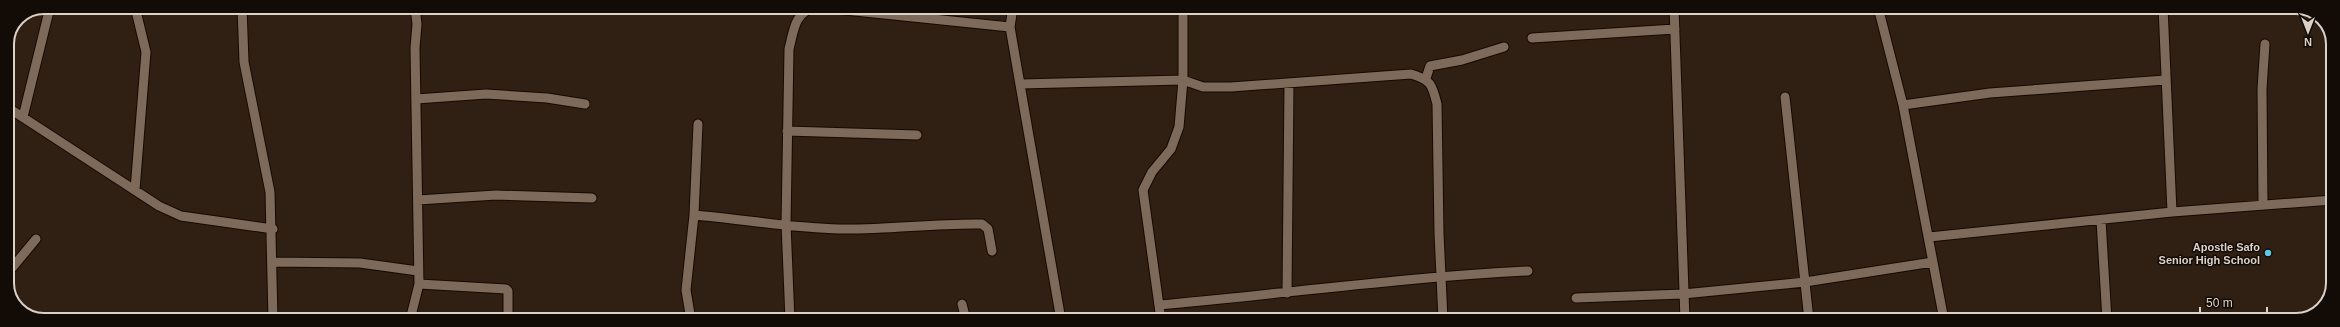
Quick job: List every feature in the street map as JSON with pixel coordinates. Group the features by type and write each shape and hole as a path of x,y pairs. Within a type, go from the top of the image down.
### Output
{"street":[{"path":"23,117 48,14"},
{"path":"135,190 146,52 137,14"},
{"path":"242,14 244,62 270,192 273,229 272,313"},
{"path":"412,313 419,284 416,14"},
{"path":"790,313 786,224 789,49 796,22 800,14"},
{"path":"884,14 1010,27"},
{"path":"1012,14 1010,27 1060,313"},
{"path":"1160,313 1143,190 1152,172 1171,148 1179,127 1183,80 1183,14"},
{"path":"1674,14 1684,313"},
{"path":"1880,14 1903,105 1943,313"},
{"path":"2163,14 2172,212"},
{"path":"1532,38 1675,29"},
{"path":"2264,204 2262,90 2265,44"},
{"path":"1426,78 1430,66 1462,60 1504,47"},
{"path":"1020,84 1183,80 1203,87 1289,84 1411,74 1426,78 1433,87 1437,104 1440,275 1443,313"},
{"path":"1903,105 1990,94 2165,80"},
{"path":"1287,293 1289,84"},
{"path":"416,99 486,94 546,98 584,104"},
{"path":"1785,97 1808,313"},
{"path":"14,111 135,190 181,216 273,229"},
{"path":"690,313 686,290 694,214 698,124"},
{"path":"787,131 917,135"},
{"path":"418,200 496,195 592,198"},
{"path":"1929,237 2172,212 2326,200"},
{"path":"694,214 838,229 875,228 938,223 982,224 988,229 992,251"},
{"path":"2101,220 2108,313"},
{"path":"14,266 36,239"},
{"path":"273,262 360,263 418,271"},
{"path":"1576,298 1683,294 1805,282 1933,262"},
{"path":"1159,305 1287,293 1440,275 1528,271"},
{"path":"419,284 506,289 508,292 508,313"},
{"path":"962,304 964,313"}],"place":[{"name":"Apostle Safo Senior High School","path":"2268,253"}]}
